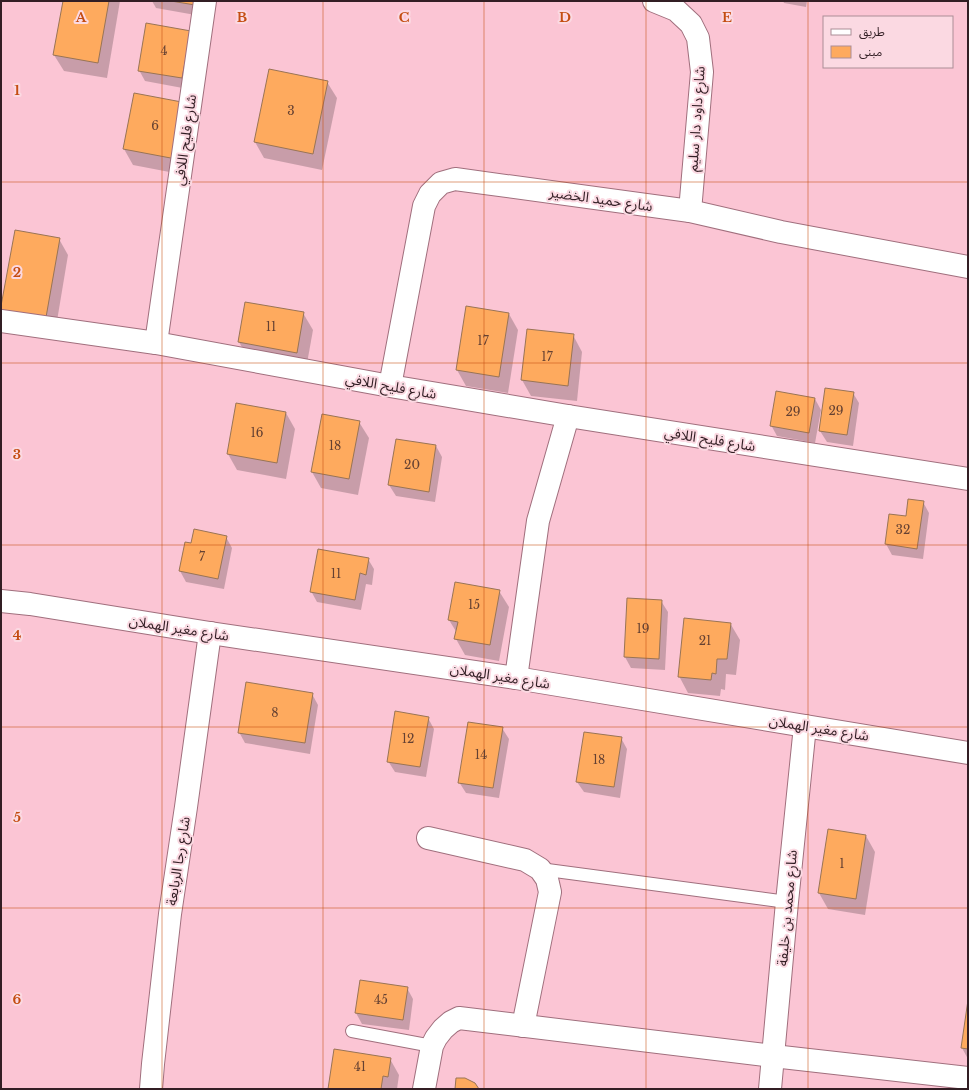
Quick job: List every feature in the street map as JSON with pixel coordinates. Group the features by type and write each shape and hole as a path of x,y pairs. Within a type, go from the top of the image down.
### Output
{"street":[{"name":"شارع فليح اللافي","path":"205,1 156,343 390,386 568,416 968,479"},
{"name":"شارع داود دار سليم","path":"654,1 676,10 691,24 698,38 702,72 690,211"},
{"name":"شارع حميد الخضير","path":"390,386 424,206 430,194 441,183 454,179 690,211 781,232 968,267"},
{"path":"1,321 156,343"},
{"path":"516,678 538,521 568,416"},
{"name":"شارع مغير الهملان","path":"1,595 30,604"},
{"name":"شارع مغير الهملان","path":"1,601 30,604 210,633 516,678 968,753"},
{"name":"شارع رجا الربابعة","path":"151,1089 170,914 210,633"},
{"name":"شارع محمد بن خليفة","path":"770,1089 805,726"},
{"path":"428,838 525,860 540,869 547,879 550,892 523,1026"},
{"path":"424,1089 432,1046 436,1038 451,1022 459,1018 968,1078"}],"lane":[{"path":"540,869 787,902"},
{"path":"352,1031 432,1046"}],"building":[{"path":"63,1 109,1 98,63 53,55"},
{"path":"171,1 196,1 195,5"},
{"path":"146,23 191,31 182,78 138,71"},
{"path":"269,69 328,81 313,154 254,142"},
{"path":"134,93 187,103 176,159 123,149"},
{"path":"15,230 60,238 45,323 1,315 1,306"},
{"path":"245,302 304,312 297,353 238,342"},
{"path":"466,306 509,313 499,377 456,370"},
{"path":"527,329 574,334 568,386 521,380"},
{"path":"825,388 854,392 847,435 819,431"},
{"path":"776,391 815,398 809,433 770,426"},
{"path":"236,403 286,412 277,463 227,454"},
{"path":"322,414 360,421 349,479 311,472"},
{"path":"396,439 436,445 429,492 388,485"},
{"path":"908,499 924,501 917,549 885,544 889,514 906,516"},
{"path":"194,529 227,536 218,579 179,571 185,542 191,543"},
{"path":"318,549 369,558 366,575 360,573 355,600 310,592"},
{"path":"455,582 500,590 490,645 454,639 458,622 448,620"},
{"path":"627,598 662,600 659,659 624,657"},
{"path":"684,618 731,623 727,659 717,659 716,674 712,673 711,680 678,677"},
{"path":"246,682 313,693 305,743 238,733"},
{"path":"395,711 429,717 420,767 387,762"},
{"path":"468,722 503,727 493,788 458,783"},
{"path":"584,732 622,737 614,787 576,782"},
{"path":"828,829 866,835 856,899 818,893"},
{"path":"360,980 408,987 403,1020 355,1013"},
{"path":"968,1000 968,1049 961,1048"},
{"path":"334,1049 391,1058 388,1077 383,1076 381,1089 328,1089"},
{"path":"456,1078 465,1078 475,1083 479,1089 455,1089"}]}
